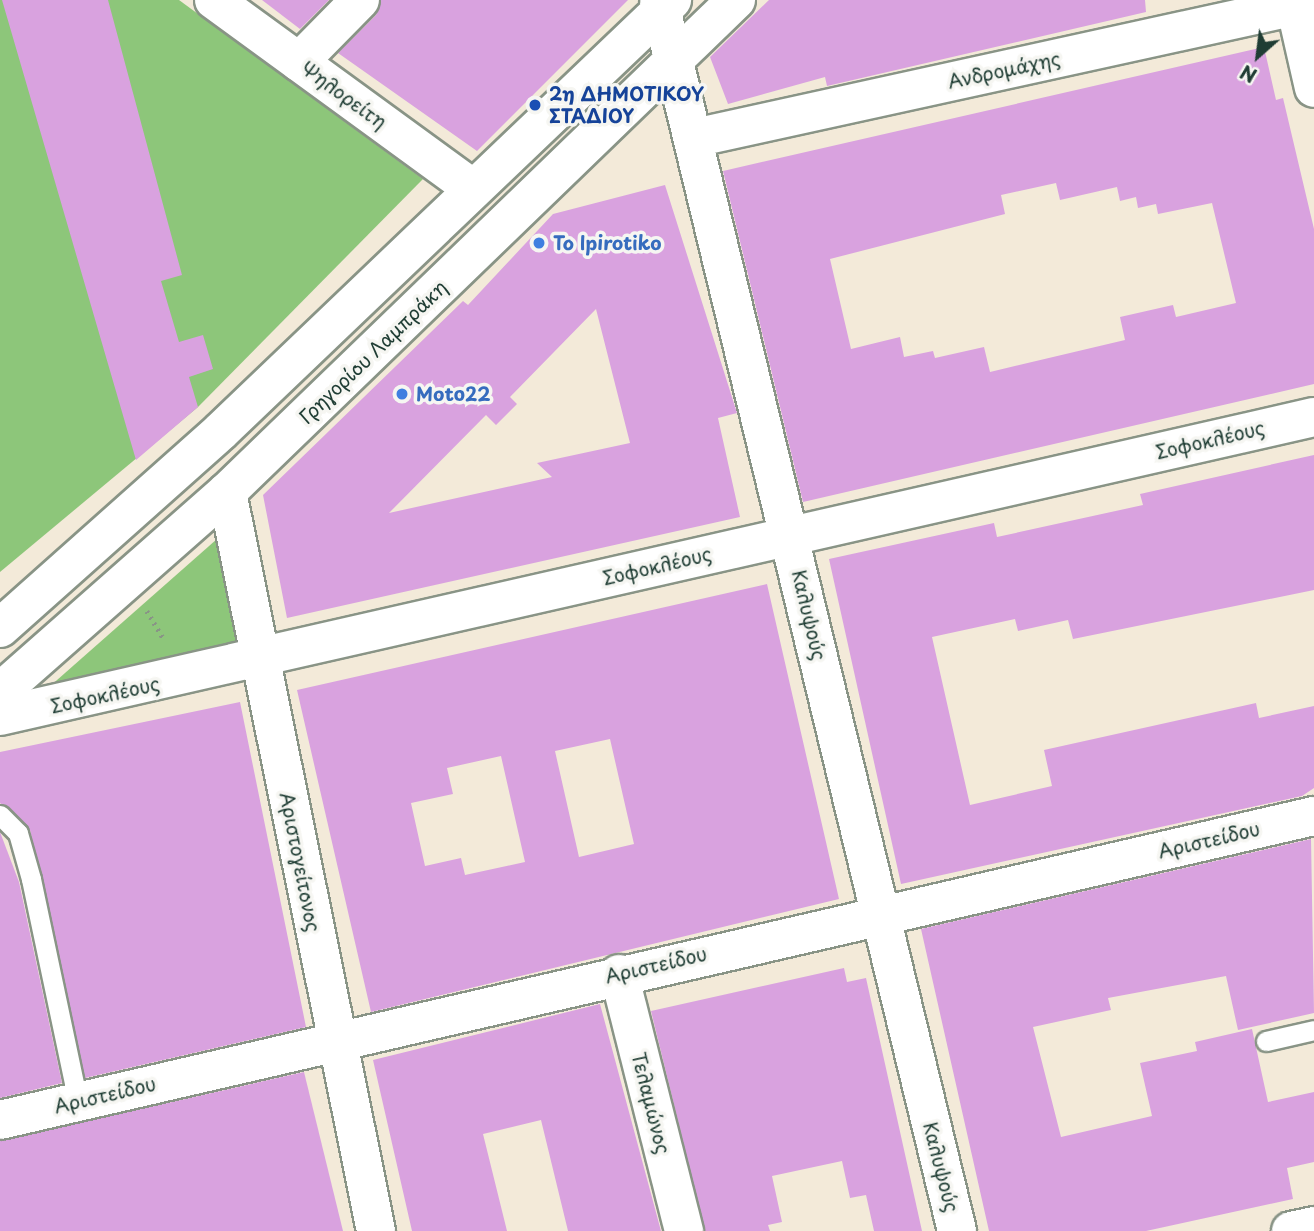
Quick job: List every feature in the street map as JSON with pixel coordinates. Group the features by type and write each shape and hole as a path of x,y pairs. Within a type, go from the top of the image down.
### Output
{"street":[{"name":"Ψηλορείτη","path":"214,0 473,189"},
{"path":"299,62 360,0"},
{"name":"Γρηγορίου Λαμπράκη","path":"0,692 227,492 736,0"},
{"path":"0,628 221,431 664,3"},
{"name":"Καλυψούς","path":"664,3 675,61 957,1231"},
{"path":"1301,3 1314,88"},
{"name":"Ανδρομάχης","path":"694,138 1301,3"},
{"name":"Σοφοκλέους","path":"0,716 182,678 259,658 1314,416"},
{"name":"Αριστογείτονος","path":"227,492 376,1231"},
{"name":"Αριστείδου","path":"0,1120 619,974 1314,816"},
{"name":"Τελαμώνος","path":"619,974 684,1231"},
{"path":"1291,1231 1314,1226"}],"lane":[{"path":"0,815 18,833 31,879 78,1102"},
{"path":"1266,1041 1314,1030"}],"path":[{"path":"135,573 151,595 146,609 182,678"}],"green space":[{"path":"0,0 179,0 423,179 198,407 0,572"},
{"path":"217,539 244,643 48,688"}],"building":[{"path":"2,0 108,0 182,275 161,281 179,342 203,335 213,369 189,377 198,407 136,460"},
{"path":"262,0 329,0 300,29"},
{"path":"381,0 628,0 477,151 338,53 376,15"},
{"path":"769,0 1145,0 1146,12 827,86 825,77 728,104 710,57"},
{"path":"1264,47 1276,100 1283,98 1314,229 1314,384 803,502 723,171","holes":["1056,183 1060,200 1117,187 1120,201 1136,197 1138,208 1156,204 1158,214 1212,203 1236,303 1176,317 1173,305 1120,317 1125,340 990,372 984,347 935,358 933,351 904,357 900,337 851,349 830,259 1005,214 1001,195"]},
{"path":"665,185 737,413 718,418 740,517 287,618 263,495 463,301 468,305 553,214","holes":["596,309 630,443 537,463 552,477 389,513 486,415 496,425 517,404 510,397"]},
{"path":"1314,455 1314,590 1073,639 1068,620 1018,631 1015,619 932,637 970,805 1052,786 1044,750 1256,703 1259,718 1314,706 1314,788 1302,796 901,884 829,559 994,523 997,537 1143,505 1140,494"},
{"path":"767,584 839,899 371,1012 297,690","holes":["610,739 634,844 579,857 555,751","501,756 525,862 465,875 461,858 425,866 411,803 453,794 447,768"]},
{"path":"240,702 306,1027 85,1078 30,830 0,803 0,752"},
{"path":"0,832 19,882 62,1083 0,1098"},
{"path":"1311,839 1314,1013 1238,1030 1226,976 1108,998 1111,1010 1033,1027 1061,1137 1152,1116 1140,1063 1197,1051 1195,1042 1252,1029 1268,1102 1314,1092 1314,1162 1287,1168 1293,1199 1146,1231 989,1231 921,929"},
{"path":"844,968 847,982 866,978 922,1231 874,1231 866,1195 850,1198 842,1161 772,1176 782,1222 768,1225 770,1231 705,1231 651,1011"},
{"path":"600,1004 661,1231 568,1231 541,1120 483,1134 507,1231 412,1231 373,1060"},
{"path":"304,1072 343,1231 0,1231 0,1141"}],"place":[{"name":"2η ΔΗΜΟΤΙΚΟΥ ΣΤΑΔΙΟΥ","path":"535,105"},
{"name":"To Ipirotiko","path":"539,243"},
{"name":"Moto22","path":"402,394"}]}
